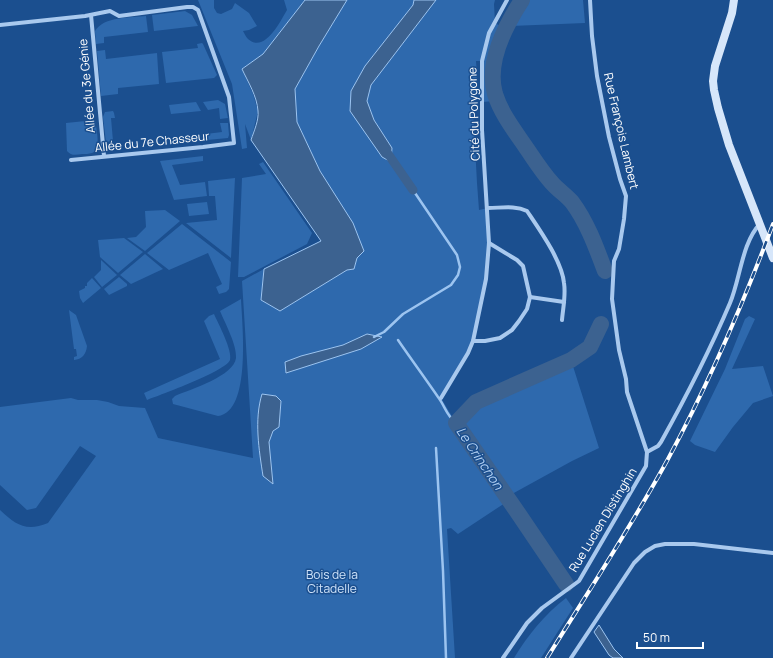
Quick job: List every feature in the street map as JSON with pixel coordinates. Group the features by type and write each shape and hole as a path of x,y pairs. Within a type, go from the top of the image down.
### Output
{"street":[{"name":"Cité du Polygone","path":"441,398 468,353 474,340 486,279 489,243 482,130 482,61 489,33 507,0"},
{"name":"Rue François Lambert","path":"590,0 592,36 597,76 609,137 626,196 619,249 614,261 612,299 619,350 626,379 627,392 647,452"},
{"path":"734,0 732,13 712,81 729,145 773,257"},
{"name":"Allée du 7e Chasseur","path":"71,160 203,148 234,143 229,97 198,10 193,7 187,7 119,16 110,12 91,15"},
{"path":"0,25 91,15"},
{"name":"Allée du 3e Génie","path":"91,15 104,156"},
{"path":"488,208 510,207 527,210 560,266 564,281 562,320"},
{"path":"647,452 658,446 678,412 731,302 748,242 760,224"},
{"path":"474,340 485,341 500,338 512,330 527,309 530,297 523,266 517,260 489,243"},
{"path":"530,297 564,302"},
{"name":"Rue Lucien Distinghin","path":"503,658 527,623 542,608 579,581 646,466 647,452"},
{"path":"571,658 634,563 645,552 655,546 694,544 773,553"}],"green space":[{"path":"198,0 214,0 214,8 217,13 221,14 232,9 235,3 249,13 257,26 243,31 246,36 254,42 260,42 266,39 277,28 287,10 284,0 305,0 263,54 242,69 253,94 258,111 251,140 245,124 247,148 242,149 232,84"},
{"name":"Bois de la Citadelle","path":"347,0 414,0 413,5 365,66 351,91 391,162 392,148 374,120 367,101 371,85 436,0 495,0 495,23 502,27 517,0 583,0 585,23 511,26 496,67 495,86 497,96 504,112 539,163 574,203 586,223 608,268 604,272 587,232 573,206 549,183 532,163 499,111 495,101 482,102 482,61 476,61 477,75 473,108 479,210 488,208 489,243 486,279 473,341 441,398 453,418 475,399 571,357 590,343 596,334 600,323 603,325 594,343 571,360 599,448 512,494 574,585 571,587 511,499 458,534 451,528 447,529 455,658 0,658 0,510 11,520 22,526 33,527 48,523 96,456 80,446 36,508 27,510 0,485 0,407 71,398 78,400 97,400 119,406 145,408 158,438 253,458 242,281 264,269 261,300 280,311 347,270 354,269 357,258 364,251 320,171 297,122 295,95 295,89"},
{"path":"185,11 192,15 198,26 154,31 152,15"},
{"path":"146,16 148,32 104,37 104,43 96,44 95,31 99,26 111,20"},
{"path":"202,43 217,75 214,78 166,83 162,52 198,48 197,44"},
{"path":"105,50 106,59 157,53 159,84 118,88 118,94 101,96 97,51"},
{"path":"218,100 225,104 228,118 220,119 219,108 208,110 203,102"},
{"path":"196,102 201,111 171,114 169,105"},
{"path":"113,111 115,118 111,118 113,141 106,142 103,117 105,112"},
{"path":"95,120 98,143 95,151 90,154 76,155 69,153 67,151 66,123"},
{"path":"220,123 228,123 228,138 207,140 206,134 222,132"},
{"path":"203,156 203,161 172,165 180,185 205,182 207,196 174,200 160,161"},
{"path":"263,162 312,233 307,244 244,277 238,277 242,178 266,174 259,164"},
{"path":"235,178 231,258 186,223 217,220 215,196 209,196 208,181"},
{"path":"207,202 209,214 189,216 187,204"},
{"path":"165,210 180,221 145,251 127,238 136,237 146,227 145,211"},
{"path":"182,224 231,262 229,289 226,292 219,294 216,287 222,284 208,253 169,270 147,253"},
{"path":"124,238 143,252 118,273 100,257 98,240"},
{"path":"145,254 163,269 131,284 120,275"},
{"path":"101,260 117,275 102,287 94,277 101,270"},
{"path":"119,277 127,284 127,286 109,295 104,289"},
{"path":"92,278 101,288 83,303 80,298 79,291 87,286 87,283"},
{"path":"241,299 243,365 236,399 229,411 218,416 173,404 172,399 175,396 211,381 228,371 233,365 236,358 235,347 220,311"},
{"path":"69,310 76,315 87,346 86,352 83,356 74,360 74,357 77,356 76,349 74,349"},
{"path":"214,314 227,344 230,360 226,365 205,376 147,400 144,393 220,359 204,321 209,316"},
{"path":"749,316 755,319 732,369 763,366 773,396 753,403 715,452 695,445 690,441 725,369 745,319"},
{"path":"566,598 573,608 541,658 514,658 537,626"}],"shaded area":[{"path":"305,0 347,0 295,89 297,122 320,171 353,223 364,251 357,258 354,269 347,270 280,311 261,300 264,269 321,241 251,140 257,122 258,111 254,95 242,69 263,54"},
{"path":"414,0 436,0 371,85 367,101 374,120 392,148 391,162 382,157 350,111 351,91 365,66 413,5"},
{"path":"367,334 382,337 361,349 286,373 285,362 301,356 343,345"},
{"path":"262,394 276,396 281,401 279,427 273,431 269,442 273,484 263,476 260,456 258,414"},
{"path":"599,625 614,649 623,658 613,658 609,655 594,632"}],"waterway":[{"name":"Le Crinchon","path":"522,0 509,21 495,57 493,70 495,94 508,121 538,165 552,183 570,199 582,218 591,235 605,271"},
{"path":"384,148 413,190"},
{"path":"374,337 384,332 403,314 451,285 458,275 460,267 457,255 413,190"},
{"name":"Le Crinchon","path":"566,584 456,423 476,402 571,360 590,347 601,324"},
{"path":"398,340 440,400 450,417 456,423"},
{"path":"436,448 446,658"}],"railway":[{"path":"547,658 639,510 668,459 725,343 773,224"}]}
